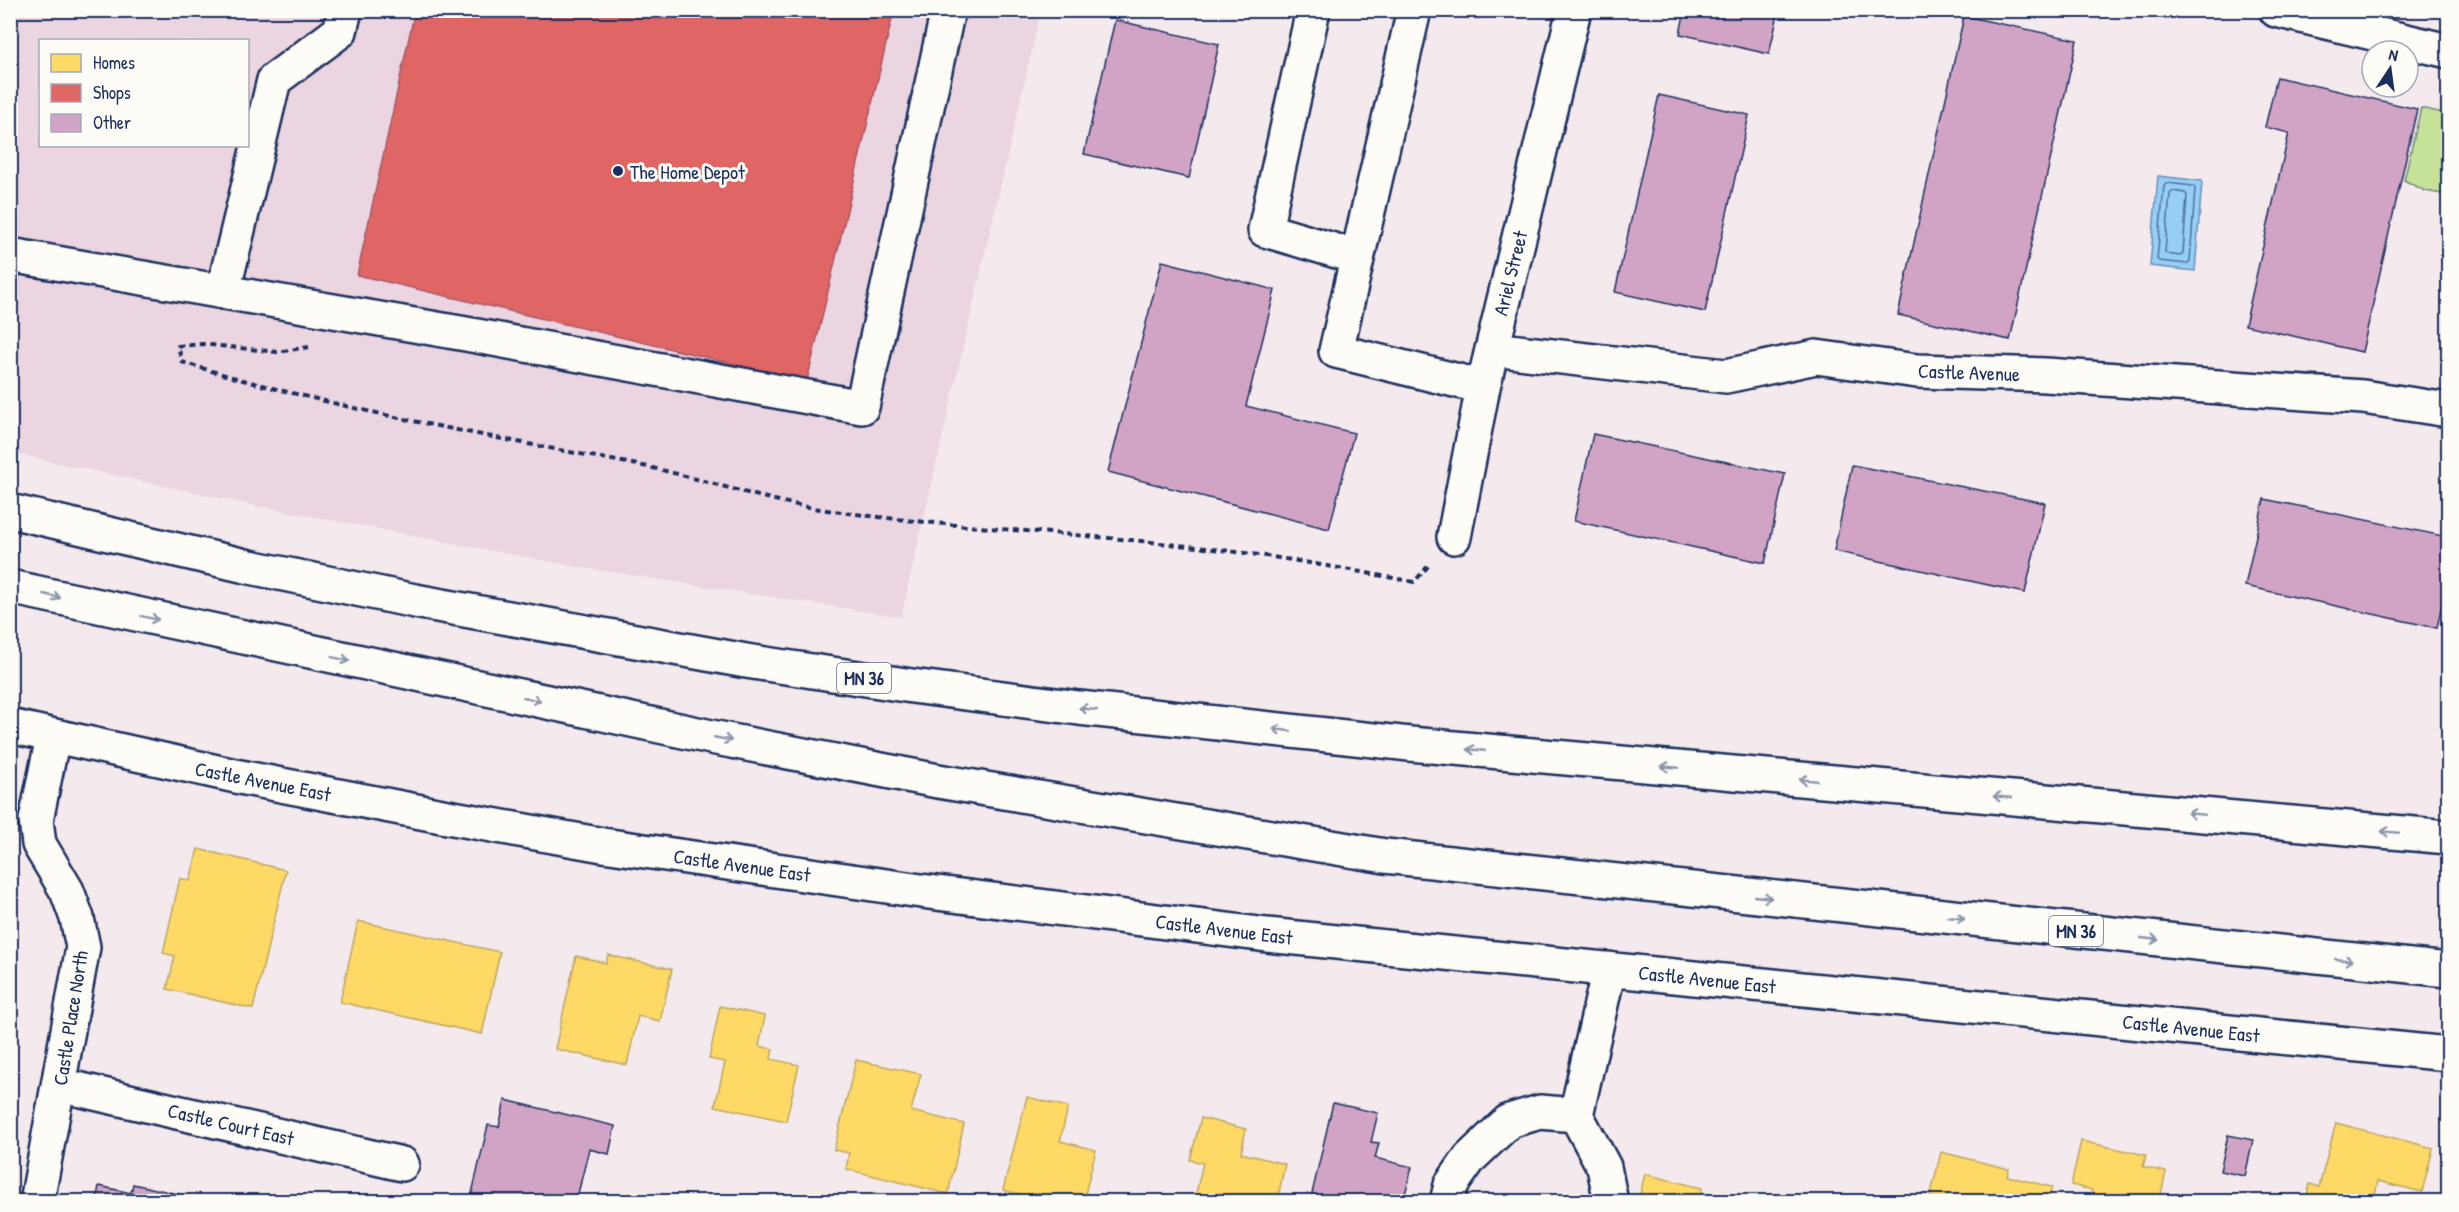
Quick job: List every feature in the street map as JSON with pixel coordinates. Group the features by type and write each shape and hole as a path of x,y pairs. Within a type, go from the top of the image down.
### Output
{"main road":[{"path":"223,292 274,80 340,32 345,10"},
{"path":"10,255 862,407 948,10"},
{"path":"1313,10 1265,230 1357,258"},
{"path":"1414,10 1336,351 1483,387"},
{"name":"Ariel Street","path":"1454,537 1483,387 1574,10"},
{"path":"2276,10 2448,51"},
{"name":"Castle Avenue","path":"1492,349 1726,376 1816,357 1917,371 2046,375 2363,397 2448,410"},
{"name":"MN 36","path":"10,511 250,567 415,601 746,661 912,686 1079,708 1410,744 2448,837"},
{"name":"MN 36","path":"10,587 739,743 950,783 1385,856 2448,970"},
{"name":"Castle Avenue East","path":"10,726 251,780 615,846 921,891 1267,935 2448,1054"},
{"name":"Castle Place North","path":"37,1202 60,1085 83,947 77,918 67,891 39,844 36,820 53,737"},
{"path":"1609,969 1576,1115 1604,1167 1611,1202"},
{"name":"Castle Court East","path":"60,1085 402,1164"},
{"path":"1447,1202 1451,1185 1470,1158 1509,1121 1540,1112 1576,1115"}],"path":[{"path":"311,346 277,352 202,344 178,346 182,362 256,385 470,434 646,467 818,509 968,526 1197,547 1331,566 1414,582 1454,537"}],"shaded area":[{"path":"11,11 1041,11 901,617 578,567 257,506 11,453"}],"green space":[{"path":"2421,108 2448,114 2448,195 2425,191 2404,180"}],"water":[{"path":"2158,176 2202,181 2195,271 2150,266"}],"building: Homes":[{"path":"198,849 286,870 253,1009 167,989 175,956 163,953 180,878 190,881"},
{"path":"358,921 500,952 482,1034 340,1002"},
{"path":"608,955 672,969 660,1021 638,1016 627,1065 555,1049 576,956 606,963"},
{"path":"720,1006 765,1016 759,1046 773,1049 771,1059 799,1065 786,1121 715,1106 725,1062 709,1059"},
{"path":"856,1060 921,1074 911,1111 964,1124 948,1194 846,1169 849,1153 834,1150"},
{"path":"1027,1097 1068,1107 1060,1141 1096,1150 1083,1202 1050,1202 1003,1190"},
{"path":"1201,1118 1246,1129 1241,1153 1285,1164 1277,1202 1194,1202 1203,1163 1190,1160"},
{"path":"2336,1123 2433,1148 2422,1192 2378,1181 2373,1202 2305,1202 2310,1184 2319,1187"},
{"path":"2081,1141 2146,1155 2143,1167 2166,1172 2160,1198 2175,1202 2089,1202 2092,1190 2071,1185"},
{"path":"1941,1152 2009,1169 2007,1176 2052,1187 2048,1202 1929,1202"},
{"path":"1645,1174 1702,1188 1699,1202 1638,1202"}],"building: Shops":[{"name":"The Home Depot","path":"415,10 894,10 807,381 357,275"}],"building: Other":[{"path":"1685,10 1779,10 1769,54 1680,34"},
{"path":"1964,16 2077,40 2010,340 1898,315"},
{"path":"1115,20 1219,44 1189,178 1084,154"},
{"path":"2277,77 2360,96 2360,99 2373,99 2417,109 2362,352 2245,325 2289,133 2265,127"},
{"path":"1659,95 1749,115 1705,312 1615,292"},
{"path":"1162,261 1275,290 1246,406 1354,433 1329,529 1108,472"},
{"path":"1593,434 1785,474 1765,563 1574,521"},
{"path":"1852,465 2045,503 2025,593 1834,551"},
{"path":"2264,499 2448,537 2448,575 2437,628 2245,586"},
{"path":"505,1100 615,1126 609,1154 589,1149 576,1202 470,1202 488,1125 499,1127"},
{"path":"1333,1103 1378,1113 1371,1142 1379,1143 1375,1158 1412,1167 1403,1202 1324,1202 1311,1198"},
{"path":"2228,1135 2253,1140 2245,1176 2220,1171"},
{"path":"133,1184 214,1202 96,1202 99,1186 131,1193"}],"place":[{"name":"The Home Depot","path":"618,171"}]}
